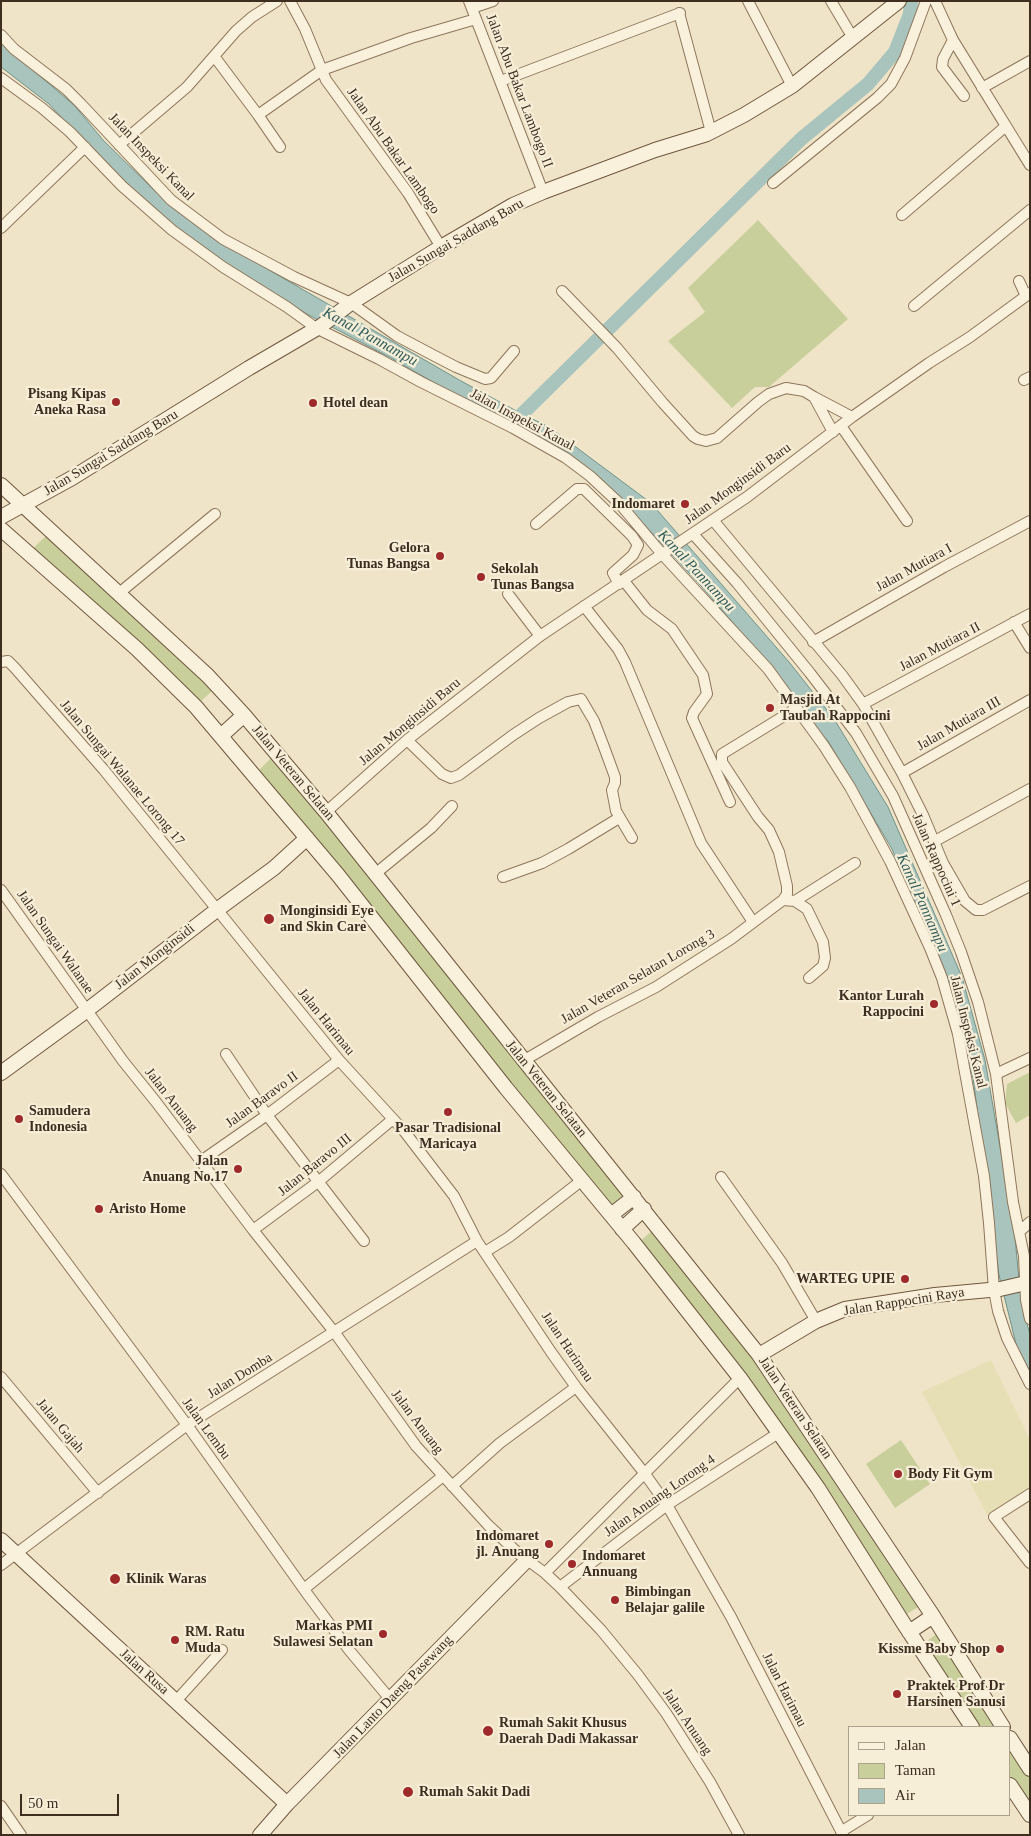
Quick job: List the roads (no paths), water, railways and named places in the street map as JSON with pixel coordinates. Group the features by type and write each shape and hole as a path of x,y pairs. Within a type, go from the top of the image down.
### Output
{"main road":[{"name":"Jalan Sungai Saddang Baru","path":"1,517 80,473 318,327 349,305 442,247 514,205 543,192 656,150 711,132 792,86 899,1"},
{"name":"Jalan Veteran Selatan","path":"1,485 208,676 244,715 326,812 759,1355 933,1616 1002,1726"},
{"name":"Jalan Veteran Selatan","path":"1,529 137,649 196,707 338,875 740,1378 818,1488 971,1726"},
{"path":"222,736 244,715"},
{"name":"Jalan Monginsidi","path":"1,1073 274,868 307,838"},
{"path":"611,1215 634,1197"},
{"path":"622,1229 644,1210"},
{"name":"Jalan Rappocini Raya","path":"759,1355 816,1321 845,1310 865,1305 935,1295 997,1289 1026,1283"},
{"name":"Jalan Rusa","path":"1,1540 287,1804"},
{"name":"Jalan Lanto Daeng Pasewang","path":"260,1835 287,1804 527,1560"},
{"path":"909,1632 933,1616"},
{"path":"1011,1740 1030,1769"},
{"path":"1011,1786 1030,1815"}],"street":[{"path":"119,145 143,122 181,93 236,31 252,17 277,1"},
{"name":"Jalan Abu Bakar Lambogo","path":"290,1 305,29 322,70 338,98 408,194 442,247"},
{"path":"471,5 493,1"},
{"path":"748,1 792,86"},
{"path":"831,1 853,38"},
{"path":"773,183 877,98 890,84 900,71 926,1"},
{"path":"935,1 953,40 1030,165"},
{"name":"Jalan Abu Bakar Lambogo II","path":"471,5 543,192"},
{"path":"501,81 680,13 711,132"},
{"path":"258,115 322,70 393,43 476,19"},
{"name":"Jalan Inspeksi Kanal","path":"1,34 32,64 66,89 171,200 223,239 349,305 398,336 456,367 485,379 491,378 514,352"},
{"path":"953,40 943,59 942,67 964,96"},
{"path":"214,56 280,147"},
{"path":"982,88 1030,61"},
{"name":"Jalan Inspeksi Kanal","path":"1,78 42,108 85,147 122,186 172,230 223,267 318,327 513,428 566,458 590,476 619,503 768,669 824,746 870,824 922,930 942,978 951,1006 965,1069 984,1176 998,1311 1007,1338 1030,1384"},
{"path":"902,215 1006,126"},
{"path":"1,228 85,147"},
{"path":"914,306 1030,210"},
{"path":"1019,281 1028,294"},
{"path":"562,291 617,348 693,436 701,440 717,438 769,394 786,388 804,391 852,417"},
{"name":"Jalan Monginsidi Baru","path":"326,812 407,740 540,636 747,497 852,417 970,337 1028,294"},
{"path":"814,397 908,521"},
{"path":"536,524 576,489 584,489 632,536 638,545 633,555 613,573 632,591 647,610 672,629 703,675 707,694 692,718 730,802"},
{"path":"118,594 215,514"},
{"path":"713,520 842,675 863,704 902,772 935,841 943,863 965,901 976,910 983,910 1030,886"},
{"name":"Jalan Mutiara I","path":"813,642 1030,521"},
{"name":"Jalan Rappocini 1","path":"692,535 737,583 856,733 892,796 927,871 961,952 978,1002 996,1074 1024,1256 1030,1319"},
{"path":"508,594 540,636"},
{"path":"584,606 618,649 625,662 701,843 753,922"},
{"name":"Jalan Mutiara II","path":"863,704 1030,614"},
{"path":"1014,622 1030,648"},
{"name":"Jalan Sungai Walanae Lorong 17","path":"1,662 8,661 15,668 89,752 218,909"},
{"path":"407,740 442,774 451,778 459,775 539,718 568,702 581,699 594,720 615,777 612,790 613,798 620,818 632,838"},
{"name":"Jalan Mutiara III","path":"902,772 1030,700"},
{"path":"797,708 722,754 722,762 769,830 779,852 786,878 787,894 783,900 795,901 803,905 810,912 820,933 825,950 823,966 809,978"},
{"path":"935,841 1030,789"},
{"path":"375,874 431,828 452,806"},
{"path":"502,877 542,863 620,818"},
{"path":"795,901 855,863"},
{"name":"Jalan Sungai Walanae","path":"1,890 86,1011"},
{"name":"Jalan Veteran Selatan Lorong 3","path":"524,1061 598,1017 656,987 731,939 783,900"},
{"name":"Jalan Harimau","path":"218,909 339,1060 425,1156 454,1196 477,1241 576,1387 645,1474 667,1505 731,1617 842,1833"},
{"name":"Jalan Anuang","path":"86,1011 253,1230 335,1333 416,1446 488,1525 560,1587 601,1630 638,1675 666,1713 710,1782 739,1835"},
{"path":"226,1054 267,1116 364,1241"},
{"path":"996,1074 1030,1058"},
{"name":"Jalan Baravo II","path":"201,1161 267,1116 339,1060"},
{"name":"Jalan Baravo III","path":"253,1230 318,1182 393,1119"},
{"name":"Jalan Lembu","path":"1,1174 187,1425 349,1650 390,1699"},
{"path":"721,1177 782,1263 816,1321"},
{"path":"485,1252 509,1237 581,1181"},
{"path":"1019,1232 1030,1222"},
{"name":"Jalan Domba","path":"1,1565 187,1425 335,1333 477,1241"},
{"name":"Jalan Gajah","path":"1,1377 98,1493"},
{"path":"545,1573 740,1378"},
{"path":"452,1486 500,1443 576,1387"},
{"name":"Jalan Anuang Lorong 4","path":"560,1587 667,1505 780,1432"},
{"path":"304,1589 443,1476"},
{"path":"1030,1494 994,1517 1030,1563"},
{"path":"176,1701 222,1650"},
{"path":"1,1806 21,1835"},
{"path":"842,1833 867,1816"}],"water":[{"name":"Kanal Pannampu","path":"1,43 74,105 103,140 162,198 212,237 461,381 549,427 651,503 789,662 834,719 888,807 962,977 985,1060 1014,1228 1021,1300 1030,1335 1030,1371 1017,1348 999,1275 973,1078 942,966 892,849 828,741 797,708 779,676 701,586 624,503 583,468 391,358 307,314 215,259 122,183 49,104 1,67"}],"waterway":[{"path":"516,420 801,139 868,84 895,52 910,14 911,1"}],"place":[{"name":"Pisang Kipas Aneka Rasa","path":"116,402"},
{"name":"Hotel dean","path":"313,403"},
{"name":"Indomaret","path":"685,504"},
{"name":"Gelora Tunas Bangsa","path":"440,556"},
{"name":"Sekolah Tunas Bangsa","path":"481,577"},
{"name":"Masjid At Taubah Rappocini","path":"770,708"},
{"name":"Monginsidi Eye and Skin Care","path":"269,919"},
{"name":"Kantor Lurah Rappocini","path":"934,1004"},
{"name":"Pasar Tradisional Maricaya","path":"448,1112"},
{"name":"Samudera Indonesia","path":"19,1119"},
{"name":"Jalan Anuang No.17","path":"238,1169"},
{"name":"Aristo Home","path":"99,1209"},
{"name":"WARTEG UPIE","path":"905,1279"},
{"name":"Body Fit Gym","path":"898,1474"},
{"name":"Indomaret jl. Anuang","path":"549,1544"},
{"name":"Indomaret Annuang","path":"572,1564"},
{"name":"Klinik Waras","path":"115,1579"},
{"name":"Bimbingan Belajar galile","path":"615,1600"},
{"name":"Markas PMI Sulawesi Selatan","path":"383,1634"},
{"name":"RM. Ratu Muda","path":"175,1640"},
{"name":"Kissme Baby Shop","path":"1000,1649"},
{"name":"Praktek Prof Dr Harsinen Sanusi","path":"897,1694"},
{"name":"Rumah Sakit Khusus Daerah Dadi Makassar","path":"488,1731"},
{"name":"Rumah Sakit Dadi","path":"408,1792"}]}
